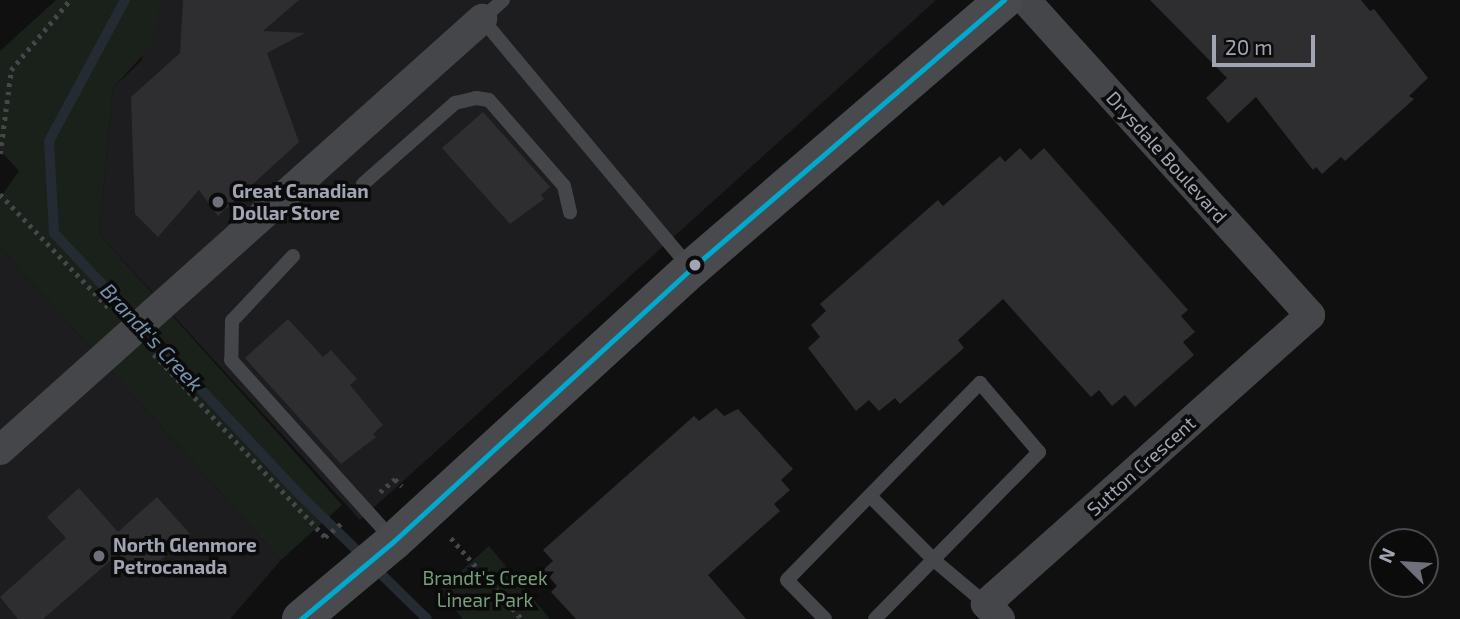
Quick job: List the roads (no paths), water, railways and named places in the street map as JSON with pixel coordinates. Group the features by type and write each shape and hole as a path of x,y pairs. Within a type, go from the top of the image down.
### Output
{"street":[{"path":"304,618 394,541 691,269 1004,0"},
{"name":"Drysdale Boulevard","path":"1025,0 1310,315"},
{"path":"0,450 493,10"},
{"name":"Sutton Crescent","path":"993,611 1310,315"}],"lane":[{"path":"493,10 691,269"},
{"path":"363,184 455,103 476,98 489,100 565,186 570,212"},
{"path":"293,256 232,321 231,360 394,541"},
{"path":"825,619 787,580 872,498 980,383 1039,452 935,561 875,619"},
{"path":"872,498 935,561 993,611"}],"waterway":[{"name":"Brandt's Creek","path":"125,0 49,141 54,233 298,493 427,619"}],"place":[{"name":"Great Canadian Dollar Store","path":"218,202"},
{"name":"North Glenmore Petrocanada","path":"99,556"}],"park label":[{"name":"Brandt's Creek Linear Park","path":"485,589"}]}
